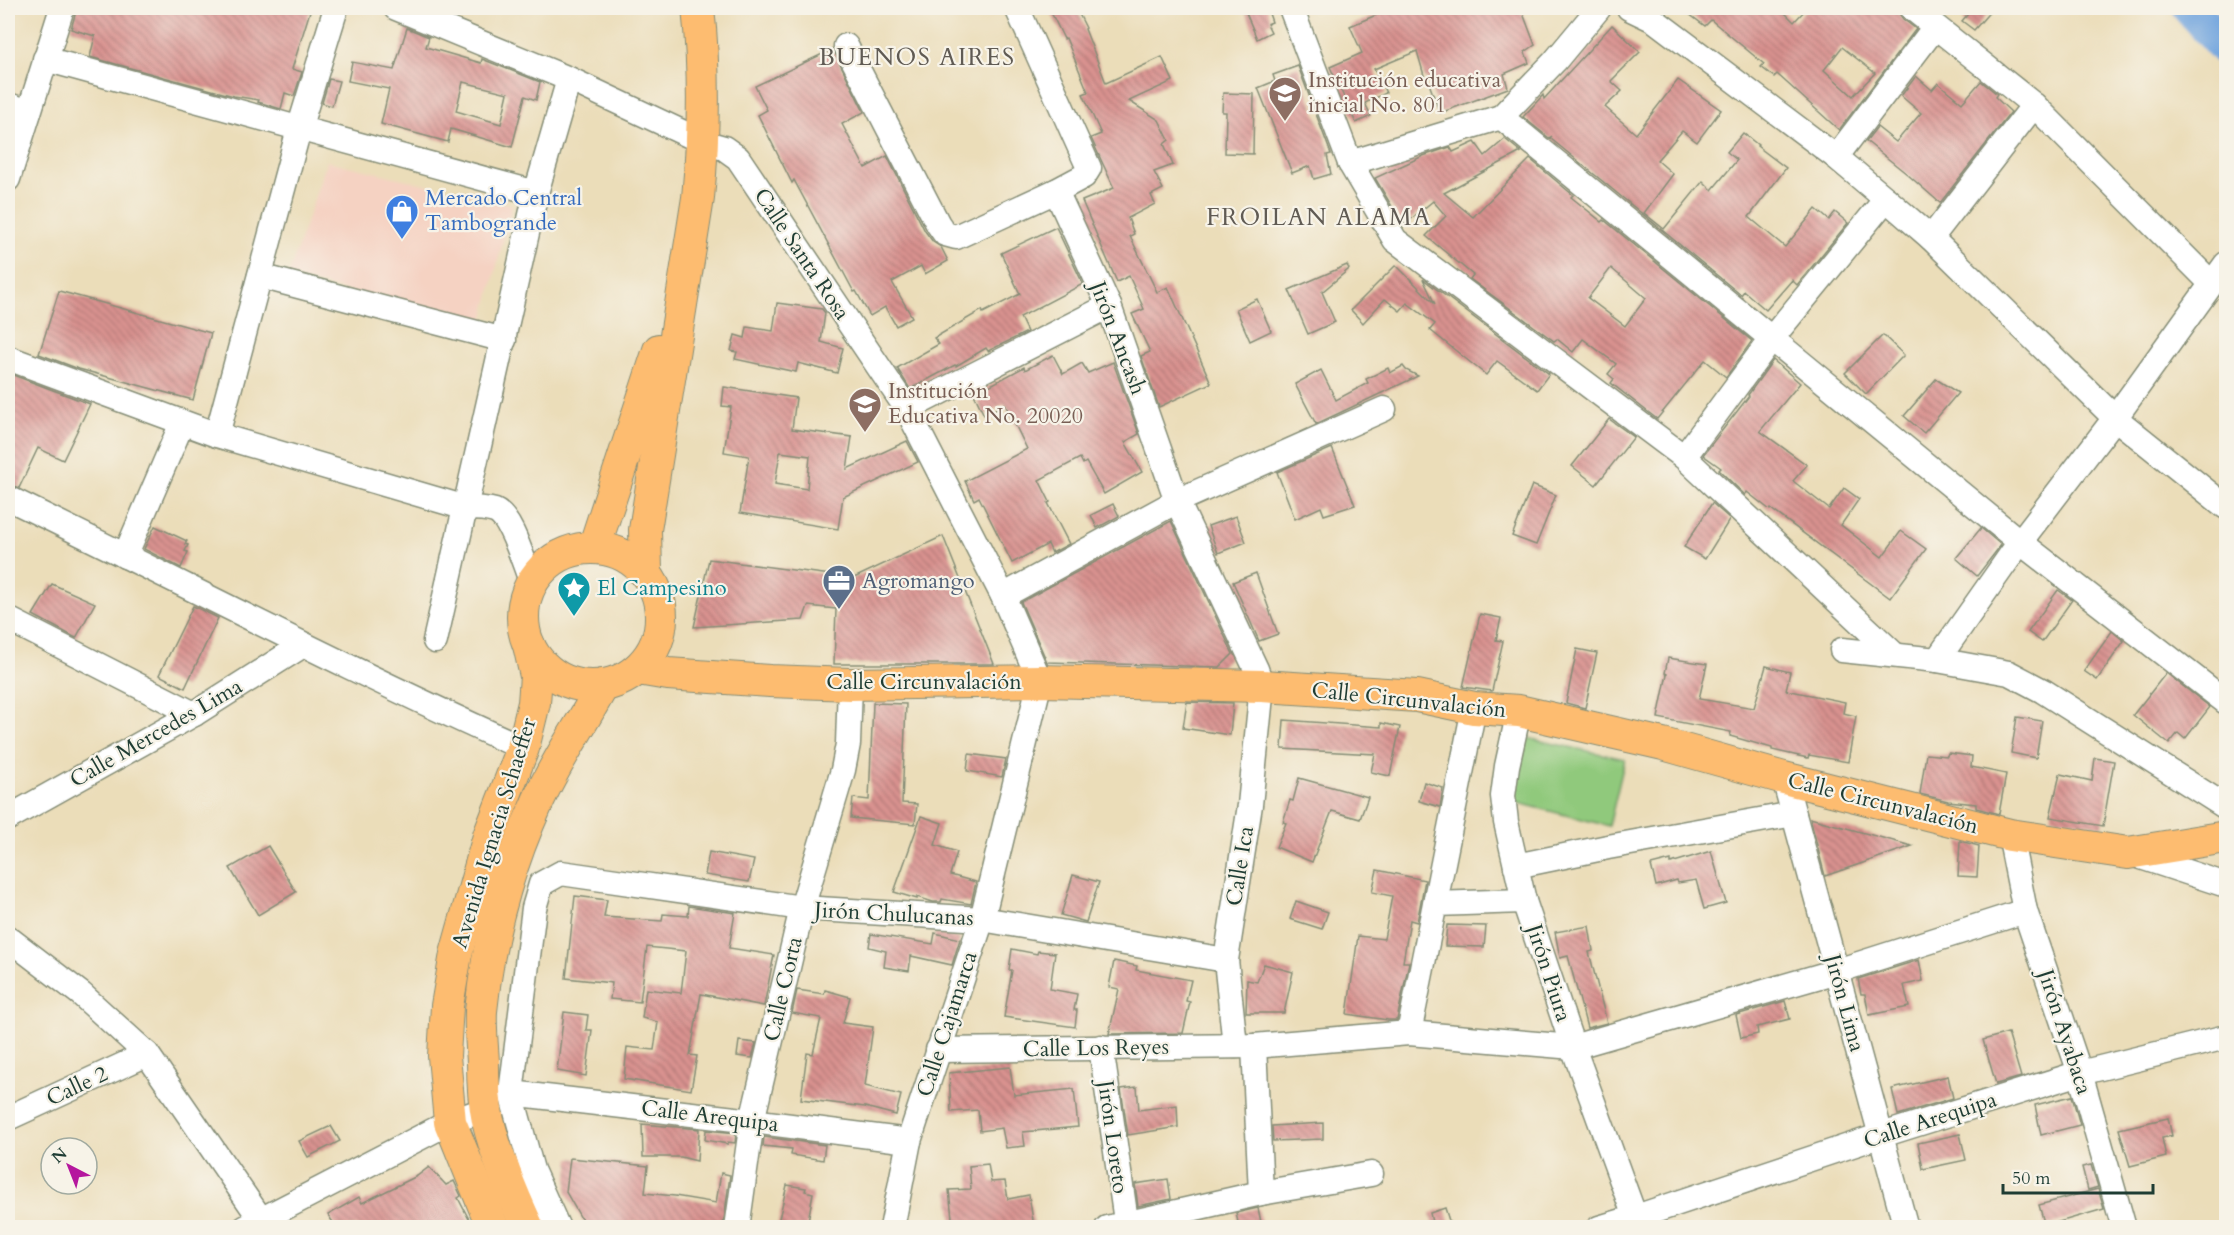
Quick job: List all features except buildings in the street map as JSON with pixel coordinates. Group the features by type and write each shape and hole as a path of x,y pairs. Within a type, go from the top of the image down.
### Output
{"main road":[{"path":"646,572 645,530 698,198 703,142 701,36 698,8"},
{"path":"594,548 611,491 627,451 682,287"},
{"path":"594,548 613,551 631,559 646,572 657,590 662,611 660,633 652,652 638,669 625,678 603,685 580,685 559,678 543,667 529,645 523,625 524,603 532,583 545,566 577,549 594,548"},
{"name":"Avenida Ignacia Schaeffer","path":"493,1227 450,1122 444,1056 447,1006 456,954 489,836 522,748 535,694 536,676 529,645"},
{"name":"Calle Circunvalación","path":"638,669 668,674 850,684 1040,681 1262,686 1417,696 1474,708 1519,711 1663,744 1784,778 2010,836 2128,853 2226,837"},
{"name":"Avenida Ignacia Schaeffer","path":"528,1227 511,1192 500,1110 481,1013 488,961 505,886 520,840 539,798 603,685"}],"street":[{"path":"8,179 18,108 45,59 62,8"},
{"path":"217,435 299,129 336,8"},
{"name":"Calle Santa Rosa","path":"396,8 569,79 703,142 724,148 738,158 907,409 1003,596 1040,681"},
{"path":"846,46 945,234 956,237 1056,191 1084,176 1089,168 1017,8"},
{"path":"1293,8 1350,163 1395,240 1684,457 1895,655"},
{"path":"1350,163 1501,117 1555,61 1599,8"},
{"path":"1629,8 1658,14 1836,157 1931,238 2115,418 2226,506"},
{"path":"1912,8 2034,105 2211,283"},
{"path":"1836,157 1935,27"},
{"path":"45,59 536,193"},
{"path":"435,641 536,193 569,79"},
{"path":"1931,238 2034,105"},
{"path":"1501,117 2020,543 2226,702"},
{"name":"Jirón Ancash","path":"1056,191 1110,306 1177,501 1262,686"},
{"path":"1684,457 1772,338 1886,200"},
{"path":"1937,660 2020,543 2115,418 2226,264"},
{"path":"260,276 504,340"},
{"path":"907,409 1110,306"},
{"path":"8,358 217,435 466,508 497,512 507,522 532,583"},
{"path":"1003,596 1177,501 1384,408"},
{"path":"125,556 182,423"},
{"path":"8,498 303,645 522,748"},
{"path":"8,619 194,714"},
{"name":"Calle Mercedes Lima","path":"8,818 194,714 303,645"},
{"path":"1842,650 1937,660 2009,673 2226,807"},
{"name":"Calle Cajamarca","path":"892,1227 909,1141 982,919 1040,681"},
{"name":"Calle Corta","path":"737,1227 752,1120 802,908 843,770 848,744 850,684"},
{"name":"Calle Ica","path":"1261,1193 1245,1046 1226,960 1250,806 1262,686"},
{"path":"1409,1034 1474,708"},
{"name":"Jirón Piura","path":"1519,711 1503,796 1506,822 1524,901 1573,1047 1638,1222"},
{"name":"Jirón Lima","path":"1784,778 1906,1227"},
{"path":"1516,866 1794,814"},
{"name":"Jirón Ayabaca","path":"2010,836 2025,911 2080,1073 2124,1227"},
{"path":"2128,853 2226,885"},
{"name":"Jirón Chulucanas","path":"500,1110 534,908 542,884 561,873 802,908 982,919 1226,960"},
{"path":"1435,904 1524,901"},
{"path":"1573,1047 1837,971 2025,911"},
{"path":"8,938 81,994 147,1054 253,1223 450,1122 500,1110 532,1170 558,1227"},
{"name":"Calle Los Reyes","path":"938,1050 1245,1046 1409,1034 1573,1047"},
{"name":"Calle Arequipa","path":"1599,1227 1638,1222 1882,1135 2080,1073 2226,1037"},
{"name":"Jirón Loreto","path":"1101,1047 1120,1226"},
{"name":"Calle 2","path":"8,1118 147,1054"},
{"name":"Calle Arequipa","path":"500,1110 752,1120 909,1141"},
{"path":"1120,1226 1261,1193 1371,1174"}],"shaded area":[{"name":"Mercado Central Tambogrande","path":"327,161 512,205 482,325 288,276"}],"green space":[{"path":"1523,737 1625,759 1609,826 1510,801"}],"waterway":[{"path":"2190,8 2226,48"}],"place":[{"name":"Institución educativa inicial No. 801","path":"1285,122"},
{"name":"Mercado Central Tambogrande","path":"402,240"},
{"name":"Institución Educativa No. 20020","path":"865,433"},
{"name":"Agromango","path":"839,610"},
{"name":"El Campesino","path":"574,617"}],"district":[{"name":"BUENOS AIRES","path":"917,57"},
{"name":"FROILAN ALAMA","path":"1319,217"}]}
